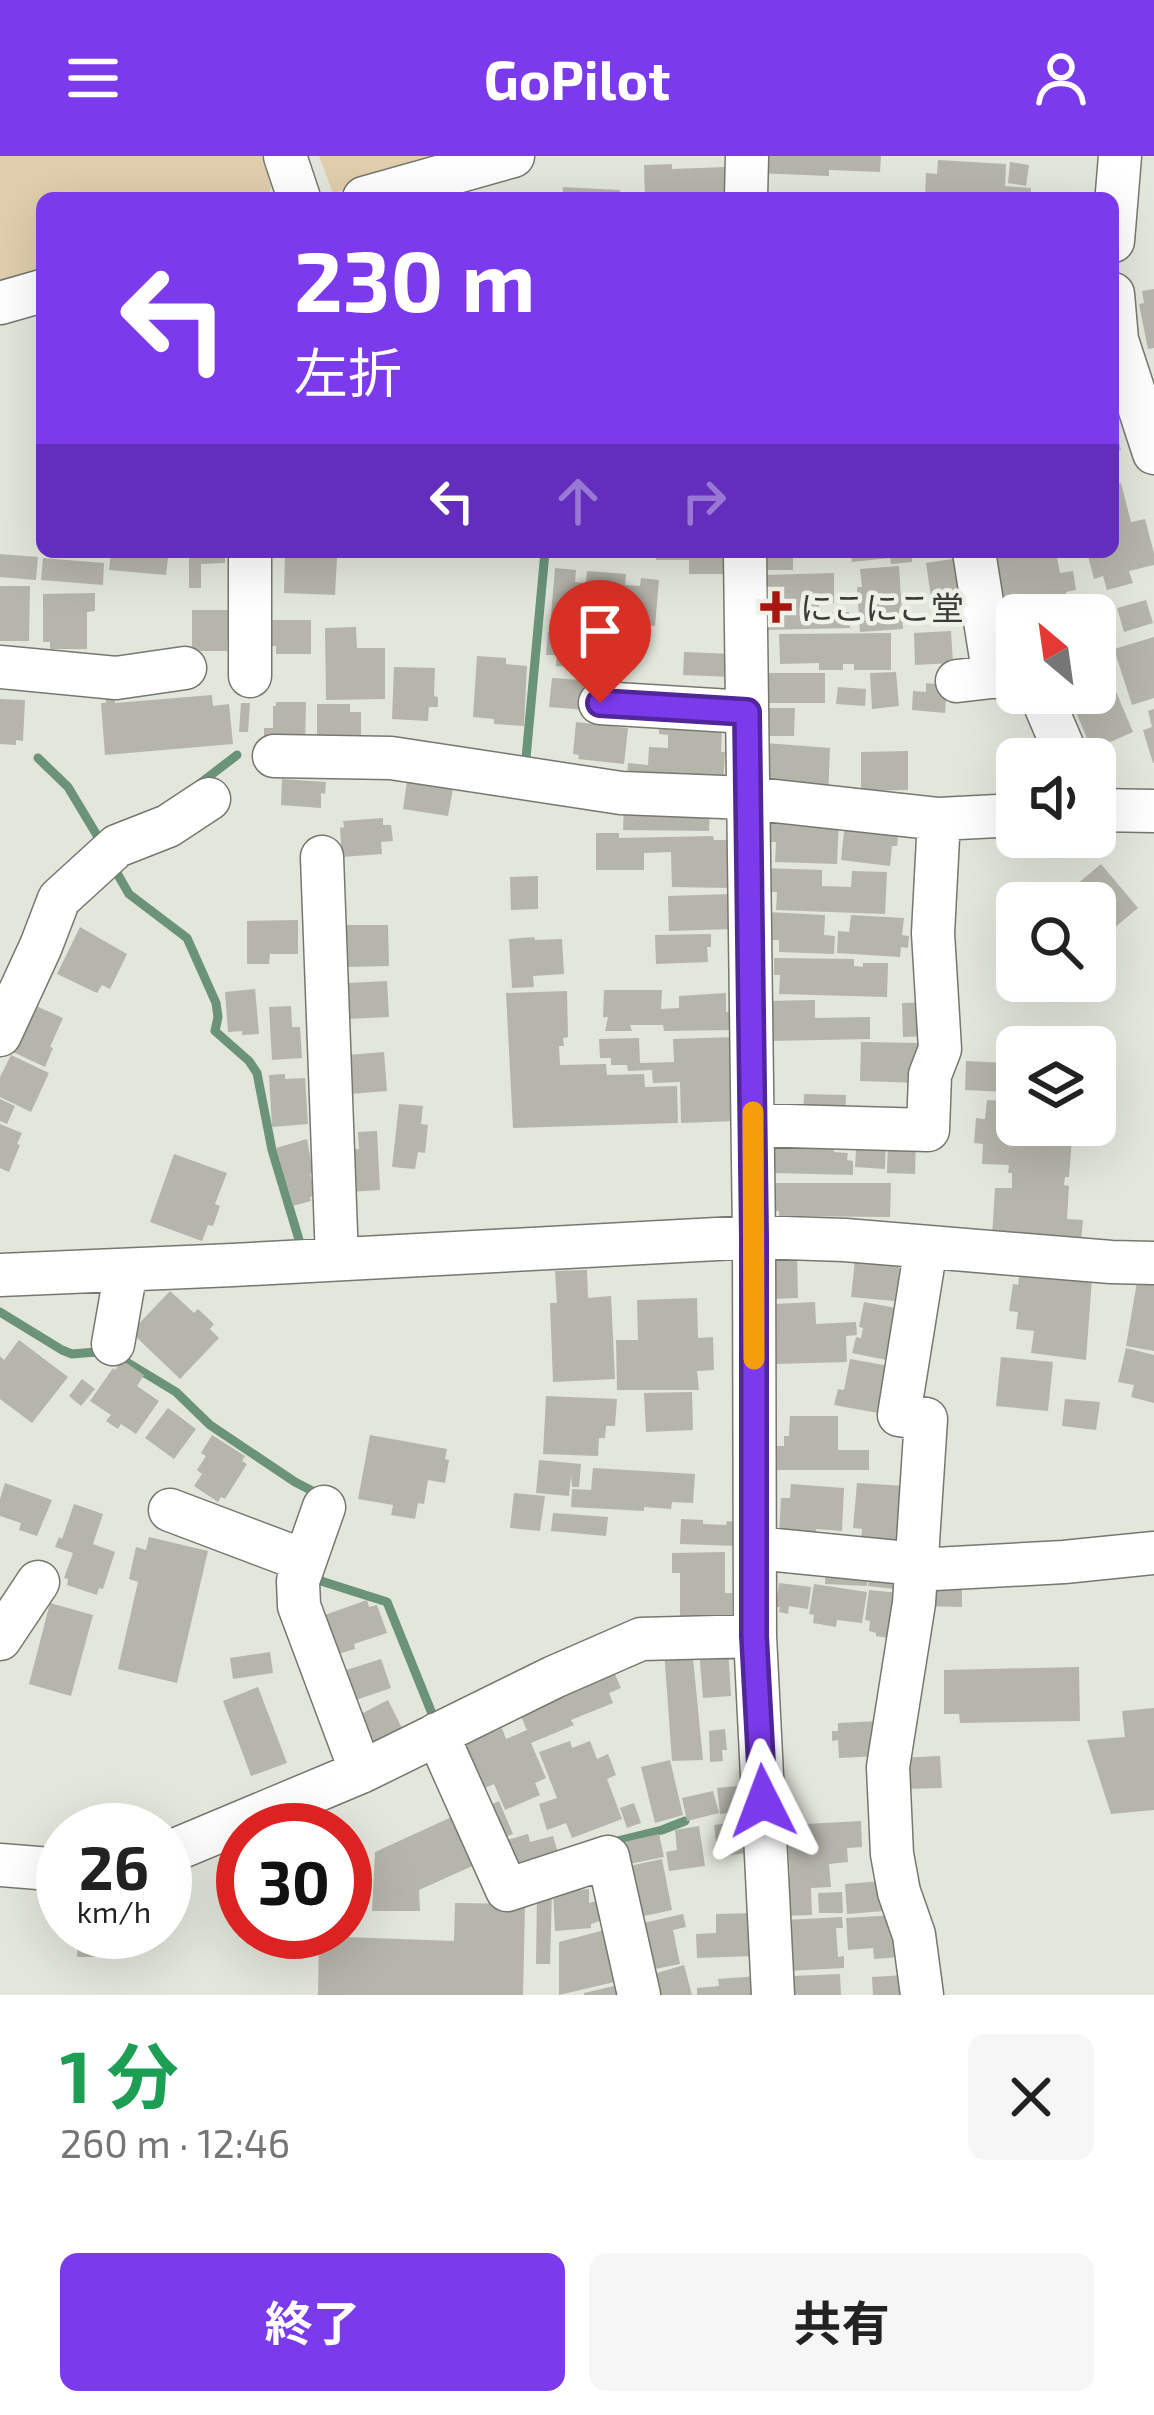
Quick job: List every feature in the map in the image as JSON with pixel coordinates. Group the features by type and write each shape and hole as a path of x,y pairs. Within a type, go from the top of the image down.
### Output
{"street":[{"path":"416,192 462,187 513,156"},
{"path":"746,192 747,156"},
{"path":"1117,192 1120,156"},
{"path":"0,303 36,292"},
{"path":"1119,346 1154,452"},
{"path":"250,558 250,676"},
{"path":"745,558 754,1636 773,1995"},
{"path":"975,558 989,677"},
{"path":"0,667 116,678 184,668"},
{"path":"600,703 747,712"},
{"path":"274,756 391,758 621,793 748,798 939,819 996,816"},
{"path":"0,1036 59,899 117,846 168,826 208,799"},
{"path":"1116,810 1154,811"},
{"path":"753,1125 928,1130 930,1075 940,1049 933,933 939,819"},
{"path":"322,857 337,1259"},
{"path":"0,1274 754,1237 1154,1263"},
{"path":"922,1995 914,1934 892,1854 888,1767 914,1603 926,1419 899,1415 926,1247"},
{"path":"113,1344 125,1270"},
{"path":"324,1507 298,1581 299,1606 361,1772"},
{"path":"170,1510 304,1562"},
{"path":"755,1548 916,1567 1064,1562 1154,1553"},
{"path":"0,1639 38,1582"},
{"path":"192,1843 361,1772 641,1639 754,1636"},
{"path":"437,1734 507,1890 608,1857 639,1995"},
{"path":"0,1865 36,1868"}],"shaded area":[{"path":"0,156 262,156 272,186 270,192 36,192 36,278 0,289"},
{"path":"319,156 466,156 337,192"}],"building":[{"path":"760,156 881,156 880,172 759,173"},
{"path":"938,160 1006,164 1005,186 1031,188 1031,192 925,192 926,173 937,174"},
{"path":"1010,162 1029,165 1026,186 1008,183"},
{"path":"644,165 726,167 727,192 645,192"},
{"path":"563,187 620,190 620,192 563,192"},
{"path":"1154,289 1154,348 1148,349 1139,304 1144,303 1142,291"},
{"path":"1119,484 1131,522 1145,519 1154,565 1129,571 1133,583 1107,590 1103,576 1094,579 1089,558 1119,558"},
{"path":"0,554 38,558 36,580 0,577"},
{"path":"43,558 104,563 103,585 41,580"},
{"path":"110,558 168,558 166,575 109,570"},
{"path":"189,558 225,558 225,563 201,564 201,588 189,588"},
{"path":"285,558 337,558 335,595 284,593"},
{"path":"733,558 733,574 689,574 689,560 656,560"},
{"path":"762,558 793,558 793,570 763,570"},
{"path":"890,558 912,558 912,562 891,564"},
{"path":"959,558 967,612 934,617 926,563"},
{"path":"995,558 1057,558 1060,573 1073,571 1076,590 1002,594"},
{"path":"899,566 903,629 860,632 860,569"},
{"path":"555,568 576,570 575,582 586,583 587,571 626,574 625,585 640,586 641,578 659,580 655,626 551,616"},
{"path":"834,573 834,603 819,603 819,613 849,612 850,628 764,630 763,575"},
{"path":"0,586 30,586 29,641 0,641"},
{"path":"95,593 95,611 87,612 87,649 50,649 50,642 43,642 43,594"},
{"path":"1146,600 1153,623 1124,632 1117,608"},
{"path":"192,610 230,610 227,651 192,651"},
{"path":"266,620 311,620 311,654 276,654 276,646 266,646"},
{"path":"356,627 357,648 385,648 385,699 326,700 325,628"},
{"path":"951,631 953,663 915,665 914,633"},
{"path":"548,632 615,636 613,667 601,667 600,677 575,675 576,667 556,666 557,655 546,655"},
{"path":"891,633 891,670 854,670 854,664 843,664 843,670 819,670 819,663 780,664 779,634"},
{"path":"1154,637 1154,698 1132,705 1116,648"},
{"path":"684,652 733,654 732,677 683,675"},
{"path":"477,656 506,658 506,664 527,666 524,726 473,717"},
{"path":"394,667 435,668 438,707 429,707 428,721 392,719"},
{"path":"896,672 899,706 872,709 870,673"},
{"path":"764,673 825,673 825,703 765,703"},
{"path":"552,678 612,682 610,712 549,707"},
{"path":"926,683 947,685 945,713 912,710 913,691 926,692"},
{"path":"838,687 866,689 865,706 836,704"},
{"path":"105,690 114,690 115,703 212,695 213,706 229,704 233,744 105,755 101,703 106,703"},
{"path":"1116,691 1133,732 1116,739 1087,738 1077,714 1116,714"},
{"path":"0,699 25,700 23,741 16,740 16,745 0,744"},
{"path":"276,702 306,702 305,748 264,747 264,728 273,728"},
{"path":"241,703 250,703 248,732 239,732"},
{"path":"317,704 350,704 350,712 361,712 361,740 317,740"},
{"path":"758,708 795,708 794,736 758,736"},
{"path":"1154,709 1153,763 1143,730 1152,727 1148,711"},
{"path":"576,722 628,728 624,764 578,759 573,754"},
{"path":"659,724 722,727 723,788 627,783 628,763 648,765 649,747 668,748 668,735 659,734"},
{"path":"766,743 830,748 828,799 762,793"},
{"path":"908,751 908,790 861,791 861,752"},
{"path":"408,775 454,783 448,816 403,809"},
{"path":"282,779 326,782 321,808 281,805"},
{"path":"624,807 710,808 709,831 623,830"},
{"path":"383,818 383,825 391,825 393,841 381,842 382,854 342,857 343,821"},
{"path":"763,818 839,820 837,864 775,862 776,842 762,842"},
{"path":"845,822 899,827 890,866 841,860"},
{"path":"596,833 619,833 619,838 713,836 714,840 731,840 730,888 672,887 671,852 644,853 644,870 596,870"},
{"path":"1101,864 1138,908 1116,926 1116,882 1080,882"},
{"path":"759,868 822,870 822,886 851,887 852,871 887,872 885,914 776,910 777,892 766,892"},
{"path":"538,876 538,909 511,910 510,877"},
{"path":"732,894 733,929 669,931 668,896"},
{"path":"768,912 825,915 824,935 835,936 834,954 779,952 779,940 767,940"},
{"path":"851,915 904,918 902,935 909,936 908,948 901,947 900,957 837,953 838,931 849,932"},
{"path":"298,920 298,954 270,954 269,964 247,964 247,921"},
{"path":"346,925 388,925 389,966 347,967"},
{"path":"80,927 127,954 110,989 102,985 97,993 57,974"},
{"path":"711,934 708,962 656,964 655,935"},
{"path":"509,939 562,939 564,974 533,976 534,987 512,988"},
{"path":"774,958 854,959 854,966 863,967 863,963 888,963 887,997 779,994 780,975 774,975"},
{"path":"387,981 389,1017 346,1019 348,983"},
{"path":"255,989 259,1034 228,1032 225,992"},
{"path":"604,990 662,990 661,1009 679,1008 679,996 726,993 726,1012 736,1011 736,1030 664,1031 663,1025 630,1025 632,1031 605,1031"},
{"path":"567,991 568,1037 559,1046 560,1065 606,1064 607,1075 644,1074 645,1087 677,1086 678,1123 513,1128 506,993"},
{"path":"815,1000 815,1018 870,1017 870,1039 768,1041 767,1001"},
{"path":"930,1002 931,1036 903,1037 902,1003"},
{"path":"34,1005 63,1018 45,1067 13,1052"},
{"path":"291,1006 292,1027 300,1027 302,1058 272,1060 269,1007"},
{"path":"735,1037 737,1121 681,1123 680,1082 653,1083 652,1070 628,1071 627,1065 611,1065 611,1058 600,1058 599,1039 639,1038 640,1063 674,1062 673,1039"},
{"path":"861,1042 923,1043 922,1083 860,1081"},
{"path":"384,1052 387,1091 350,1094 347,1055"},
{"path":"11,1055 49,1073 31,1112 0,1097 0,1077"},
{"path":"966,1061 996,1062 996,1091 965,1090"},
{"path":"285,1074 285,1079 305,1078 308,1124 272,1127 269,1075"},
{"path":"804,1094 846,1095 845,1118 803,1117"},
{"path":"0,1099 15,1106 7,1124 0,1121"},
{"path":"987,1100 996,1101 996,1146 1071,1146 1064,1185 1069,1186 1067,1219 1083,1220 1081,1242 992,1237 995,1188 1012,1188 1012,1173 1008,1173 1009,1165 982,1164 983,1144 974,1143 976,1118 985,1119"},
{"path":"399,1104 423,1106 421,1124 428,1125 425,1153 418,1152 415,1169 392,1167"},
{"path":"0,1124 22,1133 9,1172 0,1168"},
{"path":"377,1131 380,1190 350,1192 349,1150 359,1149 358,1132"},
{"path":"774,1132 834,1134 834,1152 848,1153 853,1175 773,1173"},
{"path":"857,1134 886,1136 885,1169 855,1167"},
{"path":"888,1136 916,1137 915,1174 887,1173"},
{"path":"307,1139 316,1196 293,1206 276,1148"},
{"path":"174,1154 227,1173 215,1204 220,1206 213,1226 208,1225 202,1241 150,1222"},
{"path":"770,1183 891,1183 890,1217 779,1216"},
{"path":"797,1256 798,1298 773,1299 772,1257"},
{"path":"855,1260 900,1264 896,1301 851,1297"},
{"path":"1020,1269 1092,1278 1086,1360 1031,1353 1034,1331 1016,1329 1018,1312 1009,1311"},
{"path":"587,1270 588,1298 611,1296 615,1379 553,1382 550,1303 557,1303 555,1271"},
{"path":"1138,1276 1154,1278 1154,1351 1126,1346"},
{"path":"170,1291 214,1324 210,1329 219,1338 180,1379 131,1332"},
{"path":"697,1298 698,1338 713,1337 714,1370 697,1371 699,1390 617,1390 616,1340 638,1340 637,1300"},
{"path":"815,1302 816,1324 856,1322 857,1335 846,1336 847,1362 775,1364 773,1304"},
{"path":"864,1302 906,1310 896,1362 852,1353 856,1337 861,1338"},
{"path":"19,1340 68,1377 32,1423 0,1399 0,1356 4,1360"},
{"path":"1126,1348 1154,1355 1154,1403 1131,1397 1134,1385 1118,1382"},
{"path":"1001,1357 1053,1362 1048,1411 996,1406"},
{"path":"850,1359 895,1367 889,1415 834,1405 838,1389 844,1390"},
{"path":"122,1360 144,1375 137,1386 159,1401 136,1434 106,1421 111,1415 90,1401"},
{"path":"82,1379 95,1389 81,1406 69,1396"},
{"path":"692,1392 693,1430 646,1432 644,1393"},
{"path":"546,1396 617,1399 615,1426 606,1426 605,1438 599,1438 598,1456 543,1454"},
{"path":"1065,1399 1100,1402 1096,1430 1062,1426"},
{"path":"168,1408 196,1429 174,1459 145,1438"},
{"path":"790,1416 838,1416 838,1450 869,1450 869,1470 774,1470 774,1446 784,1446"},
{"path":"212,1435 245,1456 242,1461 247,1464 225,1499 218,1502 194,1486 206,1456 201,1453"},
{"path":"370,1435 447,1449 445,1483 428,1480 424,1504 418,1503 415,1519 391,1515 393,1505 358,1499"},
{"path":"539,1460 581,1464 579,1487 572,1487 571,1475 569,1496 536,1493"},
{"path":"593,1468 695,1474 693,1503 672,1502 671,1509 644,1507 644,1511 571,1507 572,1489 591,1490"},
{"path":"5,1483 52,1500 37,1536 19,1530 21,1523 0,1516"},
{"path":"857,1483 905,1486 900,1554 860,1552 862,1529 853,1528"},
{"path":"791,1484 844,1488 842,1531 816,1529 816,1538 779,1535 781,1498 790,1498"},
{"path":"514,1493 545,1496 540,1531 510,1528"},
{"path":"74,1504 103,1514 93,1544 115,1552 97,1595 67,1585 64,1578 73,1553 55,1547"},
{"path":"553,1513 608,1517 606,1536 551,1531"},
{"path":"681,1519 703,1520 703,1524 740,1522 739,1546 680,1544"},
{"path":"149,1537 208,1551 177,1683 118,1669 138,1582 129,1579 136,1547 146,1550"},
{"path":"725,1552 725,1593 732,1593 732,1620 680,1621 680,1573 672,1573 672,1553"},
{"path":"826,1561 868,1564 867,1586 825,1584"},
{"path":"871,1565 905,1569 903,1590 868,1586"},
{"path":"922,1579 962,1580 962,1607 922,1606"},
{"path":"779,1583 811,1587 808,1609 789,1606 788,1614 779,1612"},
{"path":"814,1584 867,1592 862,1623 837,1620 836,1627 813,1623 814,1615 809,1614"},
{"path":"869,1590 900,1593 896,1639 869,1631 870,1621 865,1620"},
{"path":"367,1600 369,1607 377,1605 387,1633 335,1655 322,1616"},
{"path":"50,1603 93,1615 71,1696 29,1684"},
{"path":"728,1647 731,1696 703,1698 699,1650"},
{"path":"692,1648 703,1760 672,1761 664,1650"},
{"path":"270,1652 273,1673 233,1679 230,1658"},
{"path":"381,1659 391,1688 350,1702 340,1672"},
{"path":"1079,1667 1080,1721 960,1723 959,1714 944,1714 944,1670"},
{"path":"613,1670 621,1688 609,1693 613,1703 531,1743 546,1778 535,1783 540,1795 505,1810 494,1784 474,1793 452,1742 502,1728 506,1739 527,1730 518,1710"},
{"path":"258,1687 287,1763 251,1776 223,1701"},
{"path":"388,1700 403,1730 370,1747 351,1719"},
{"path":"1154,1708 1154,1810 1111,1814 1087,1740 1125,1737 1122,1711"},
{"path":"878,1721 879,1756 839,1758 838,1740 832,1741 838,1723"},
{"path":"725,1729 723,1761 710,1762 709,1731"},
{"path":"570,1741 572,1748 590,1741 597,1759 608,1754 616,1775 607,1779 622,1819 572,1838 566,1823 547,1830 539,1804 557,1798 539,1752"},
{"path":"940,1756 942,1788 898,1789 897,1758"},
{"path":"670,1760 683,1815 655,1823 641,1767"},
{"path":"748,1785 751,1811 720,1814 717,1788"},
{"path":"713,1791 719,1813 687,1821 682,1798"},
{"path":"499,1801 513,1834 495,1841 482,1809"},
{"path":"634,1803 641,1823 627,1828 620,1808"},
{"path":"467,1810 488,1859 419,1890 420,1911 372,1911 375,1852"},
{"path":"749,1820 753,1852 718,1857 714,1825"},
{"path":"861,1821 862,1847 847,1848 848,1862 829,1864 831,1887 811,1888 812,1915 782,1916 781,1878 790,1877 787,1825"},
{"path":"699,1826 705,1866 669,1871 666,1852 677,1850 675,1830"},
{"path":"528,1834 530,1842 553,1836 560,1860 510,1875 507,1840"},
{"path":"659,1834 664,1857 629,1864 624,1842"},
{"path":"662,1859 672,1910 630,1919 620,1868"},
{"path":"882,1881 884,1911 847,1914 845,1884"},
{"path":"589,1889 589,1903 610,1897 616,1915 591,1928 555,1931 553,1892"},
{"path":"537,1890 552,1891 550,1964 536,1964"},
{"path":"842,1892 843,1913 819,1913 818,1893"},
{"path":"455,1903 525,1904 523,1995 318,1995 319,1959 372,1959 372,1938 454,1941"},
{"path":"754,1913 755,1956 697,1958 696,1934 716,1933 716,1914"},
{"path":"683,1914 686,1927 673,1930 680,1964 640,1972 630,1926"},
{"path":"895,1915 900,1957 874,1959 873,1948 848,1950 846,1918"},
{"path":"842,1917 843,1928 836,1928 838,1957 844,1956 844,1968 787,1971 784,1920"},
{"path":"612,1928 627,1979 559,1995 559,1942"},
{"path":"684,1965 692,1995 645,1995 640,1978"},
{"path":"840,1974 841,1995 793,1995 792,1976"},
{"path":"906,1975 907,1995 873,1995 872,1977"},
{"path":"758,1976 759,1995 697,1995 697,1988 719,1986 718,1979"},
{"path":"631,1982 635,1995 584,1995 584,1993"}],"waterway":[{"path":"525,769 544,558"},
{"path":"198,785 237,755"},
{"path":"38,758 68,787 101,842"},
{"path":"114,868 129,894 187,938 216,1003 215,1031 257,1073 272,1150 300,1243"},
{"path":"0,1312 72,1354 96,1352 120,1358 176,1392 210,1425 320,1495"},
{"path":"320,1569 321,1581 387,1602 435,1721"},
{"path":"609,1843 685,1821"}],"slow traffic":[{"path":"753,1112 754,1359"}],"place":[{"name":"にこにこ堂","path":"776,607"}],"route":[{"path":"600,703 747,712 754,1636 763,1801"}]}
